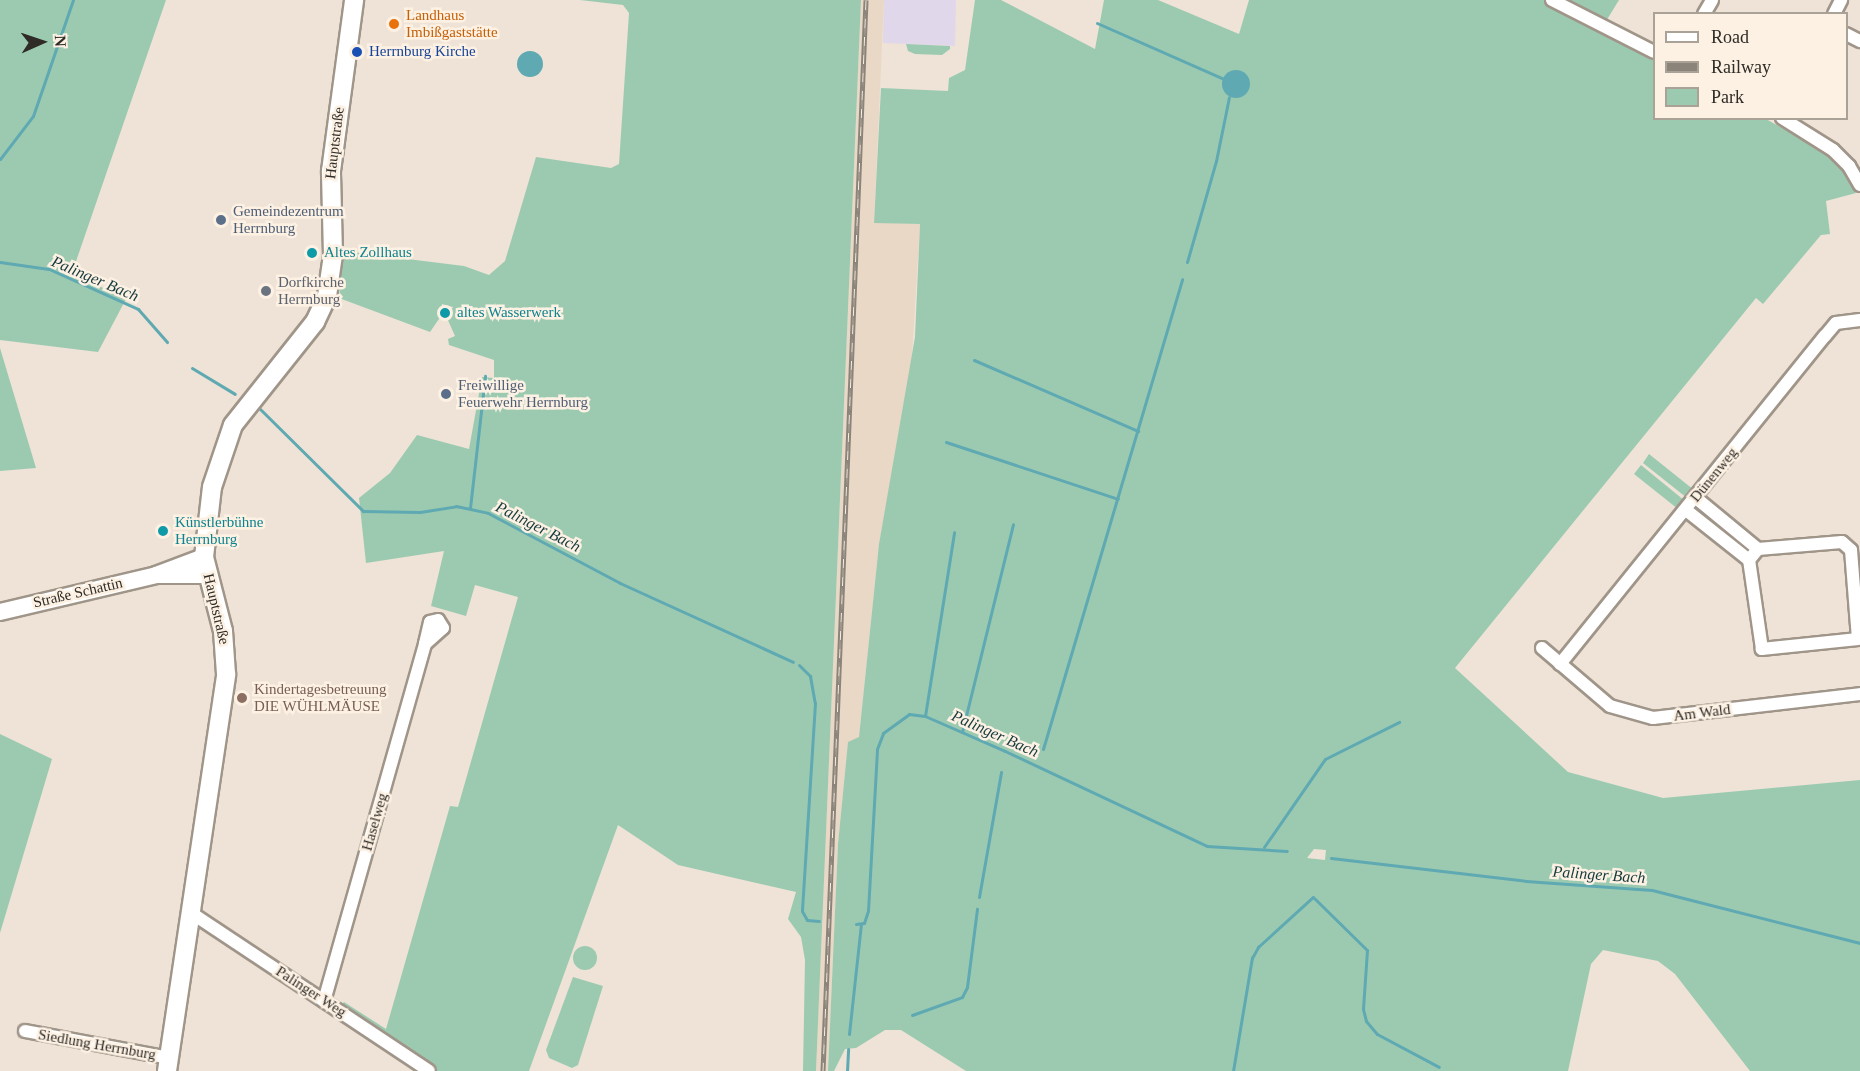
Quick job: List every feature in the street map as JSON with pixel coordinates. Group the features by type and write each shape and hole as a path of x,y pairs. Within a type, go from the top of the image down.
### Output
{"main road":[{"name":"Hauptstraße","path":"168,1064 193,914 226,674 223,632 204,557 218,462 242,411 315,322 327,296 333,255 330,181 354,0"}],"street":[{"path":"1552,0 1653,51"},
{"path":"1785,120 1833,150 1858,182"},
{"name":"Dünenweg","path":"1560,664 1836,323 1860,320"},
{"path":"1686,510 1749,560 1762,649 1858,639 1848,544 1758,549 1696,498"},
{"path":"1749,560 1758,549"},
{"name":"Straße Schattin","path":"0,612 156,575 204,557"},
{"name":"Straße Schattin","path":"156,575 207,575"},
{"name":"Haselweg","path":"324,1000 425,644"},
{"name":"Am Wald","path":"1542,648 1610,706 1653,718 1860,694"},
{"name":"Palinger Weg","path":"193,914 429,1071"},
{"name":"Siedlung Herrnburg","path":"25,1031 168,1064"}],"shaded area":[{"path":"861,0 884,0 874,222 920,224 911,372 879,544 859,737 848,743 838,844 828,1071 816,1071"},
{"path":"884,0 956,0 955,46 883,43"}],"green space":[{"path":"0,0 166,0 72,273 126,299 98,352 0,340"},
{"path":"580,0 861,0 816,1071 803,1071 805,960 801,937 788,919 796,892 678,865 618,825 529,1071 436,1071 342,1005 344,1002 386,1029 450,806 458,807 518,597 475,585 466,616 431,606 444,551 366,563 359,498 390,473 417,435 469,449 482,377 494,378 494,360 449,345 448,339 455,336 447,318 453,307 442,304 441,316 430,332 339,298 343,251 464,266 489,275 505,261 536,157 611,168 619,164 629,13 623,5"},
{"path":"975,0 1001,0 1095,49 1104,0 1158,0 1239,34 1249,0 1619,0 1600,31 1653,59 1653,120 1768,120 1828,154 1843,168 1856,193 1826,201 1830,234 1821,235 1763,304 1756,298 1455,668 1568,772 1663,798 1860,780 1860,1071 1750,1071 1675,974 1658,961 1603,950 1591,964 1568,1071 966,1071 901,1030 885,1030 856,1048 845,1049 834,1071 828,1071 838,844 848,742 859,737 879,544 915,337 920,224 874,223 881,88 948,91 949,78 965,70","holes":["1314,849 1326,850 1325,860 1307,858"]},
{"path":"906,44 950,46 950,49 942,55 915,54 908,51"},
{"path":"0,348 36,468 0,471"},
{"path":"1649,454 1694,490 1687,498 1643,463"},
{"path":"1641,465 1685,501 1678,509 1634,474"},
{"path":"1704,512 1750,550 1702,515"},
{"path":"0,734 52,759 0,933"},
{"path":"585,946 594,949 597,958 594,967 585,970 576,967 573,958 576,949"},
{"path":"573,977 603,986 578,1065 572,1068 549,1058 546,1050"}],"water":[{"path":"530,51 540,54 543,64 540,74 530,77 520,74 517,64 520,54"},
{"path":"1236,70 1246,74 1250,84 1246,94 1236,98 1226,94 1222,84 1226,74"}],"waterway":[{"path":"0,159 33,116 73,0"},
{"path":"1097,23 1224,79"},
{"path":"1187,262 1216,161 1229,97"},
{"name":"Palinger Bach","path":"0,262 49,269 138,309 167,342"},
{"path":"1043,749 1182,279"},
{"path":"974,360 1138,431"},
{"name":"Palinger Bach","path":"192,368 235,394"},
{"path":"470,508 485,376"},
{"name":"Palinger Bach","path":"258,407 363,511 420,512 456,506 488,513 620,583 793,662"},
{"path":"946,442 1118,499"},
{"path":"962,732 1013,524"},
{"path":"925,716 954,532"},
{"path":"799,665 810,676 815,703 802,911 807,920 819,921"},
{"name":"Palinger Bach","path":"856,924 864,923 868,911 877,749 883,733 909,714 925,716 1005,751 1207,846 1287,851"},
{"path":"1264,847 1325,759 1399,722"},
{"path":"979,897 1001,772"},
{"name":"Palinger Bach","path":"1331,858 1526,881 1652,890 1860,943"},
{"path":"1233,1071 1252,958 1258,947 1313,897 1367,950 1363,1009 1366,1021 1377,1034 1439,1067"},
{"path":"912,1015 962,997 967,987 977,909"},
{"path":"849,1034 861,924"},
{"path":"847,1071 848,1049"}],"railway":[{"path":"823,1071 866,0"}],"place":[{"name":"Landhaus Imbißgaststätte","path":"394,24"},
{"name":"Herrnburg Kirche","path":"357,52"},
{"name":"Gemeindezentrum Herrnburg","path":"221,220"},
{"name":"Altes Zollhaus","path":"312,253"},
{"name":"Dorfkirche Herrnburg","path":"266,291"},
{"name":"altes Wasserwerk","path":"445,313"},
{"name":"Freiwillige Feuerwehr Herrnburg","path":"446,394"},
{"name":"Künstlerbühne Herrnburg","path":"163,531"},
{"name":"Kindertagesbetreuung DIE WÜHLMÄUSE","path":"242,698"}]}
